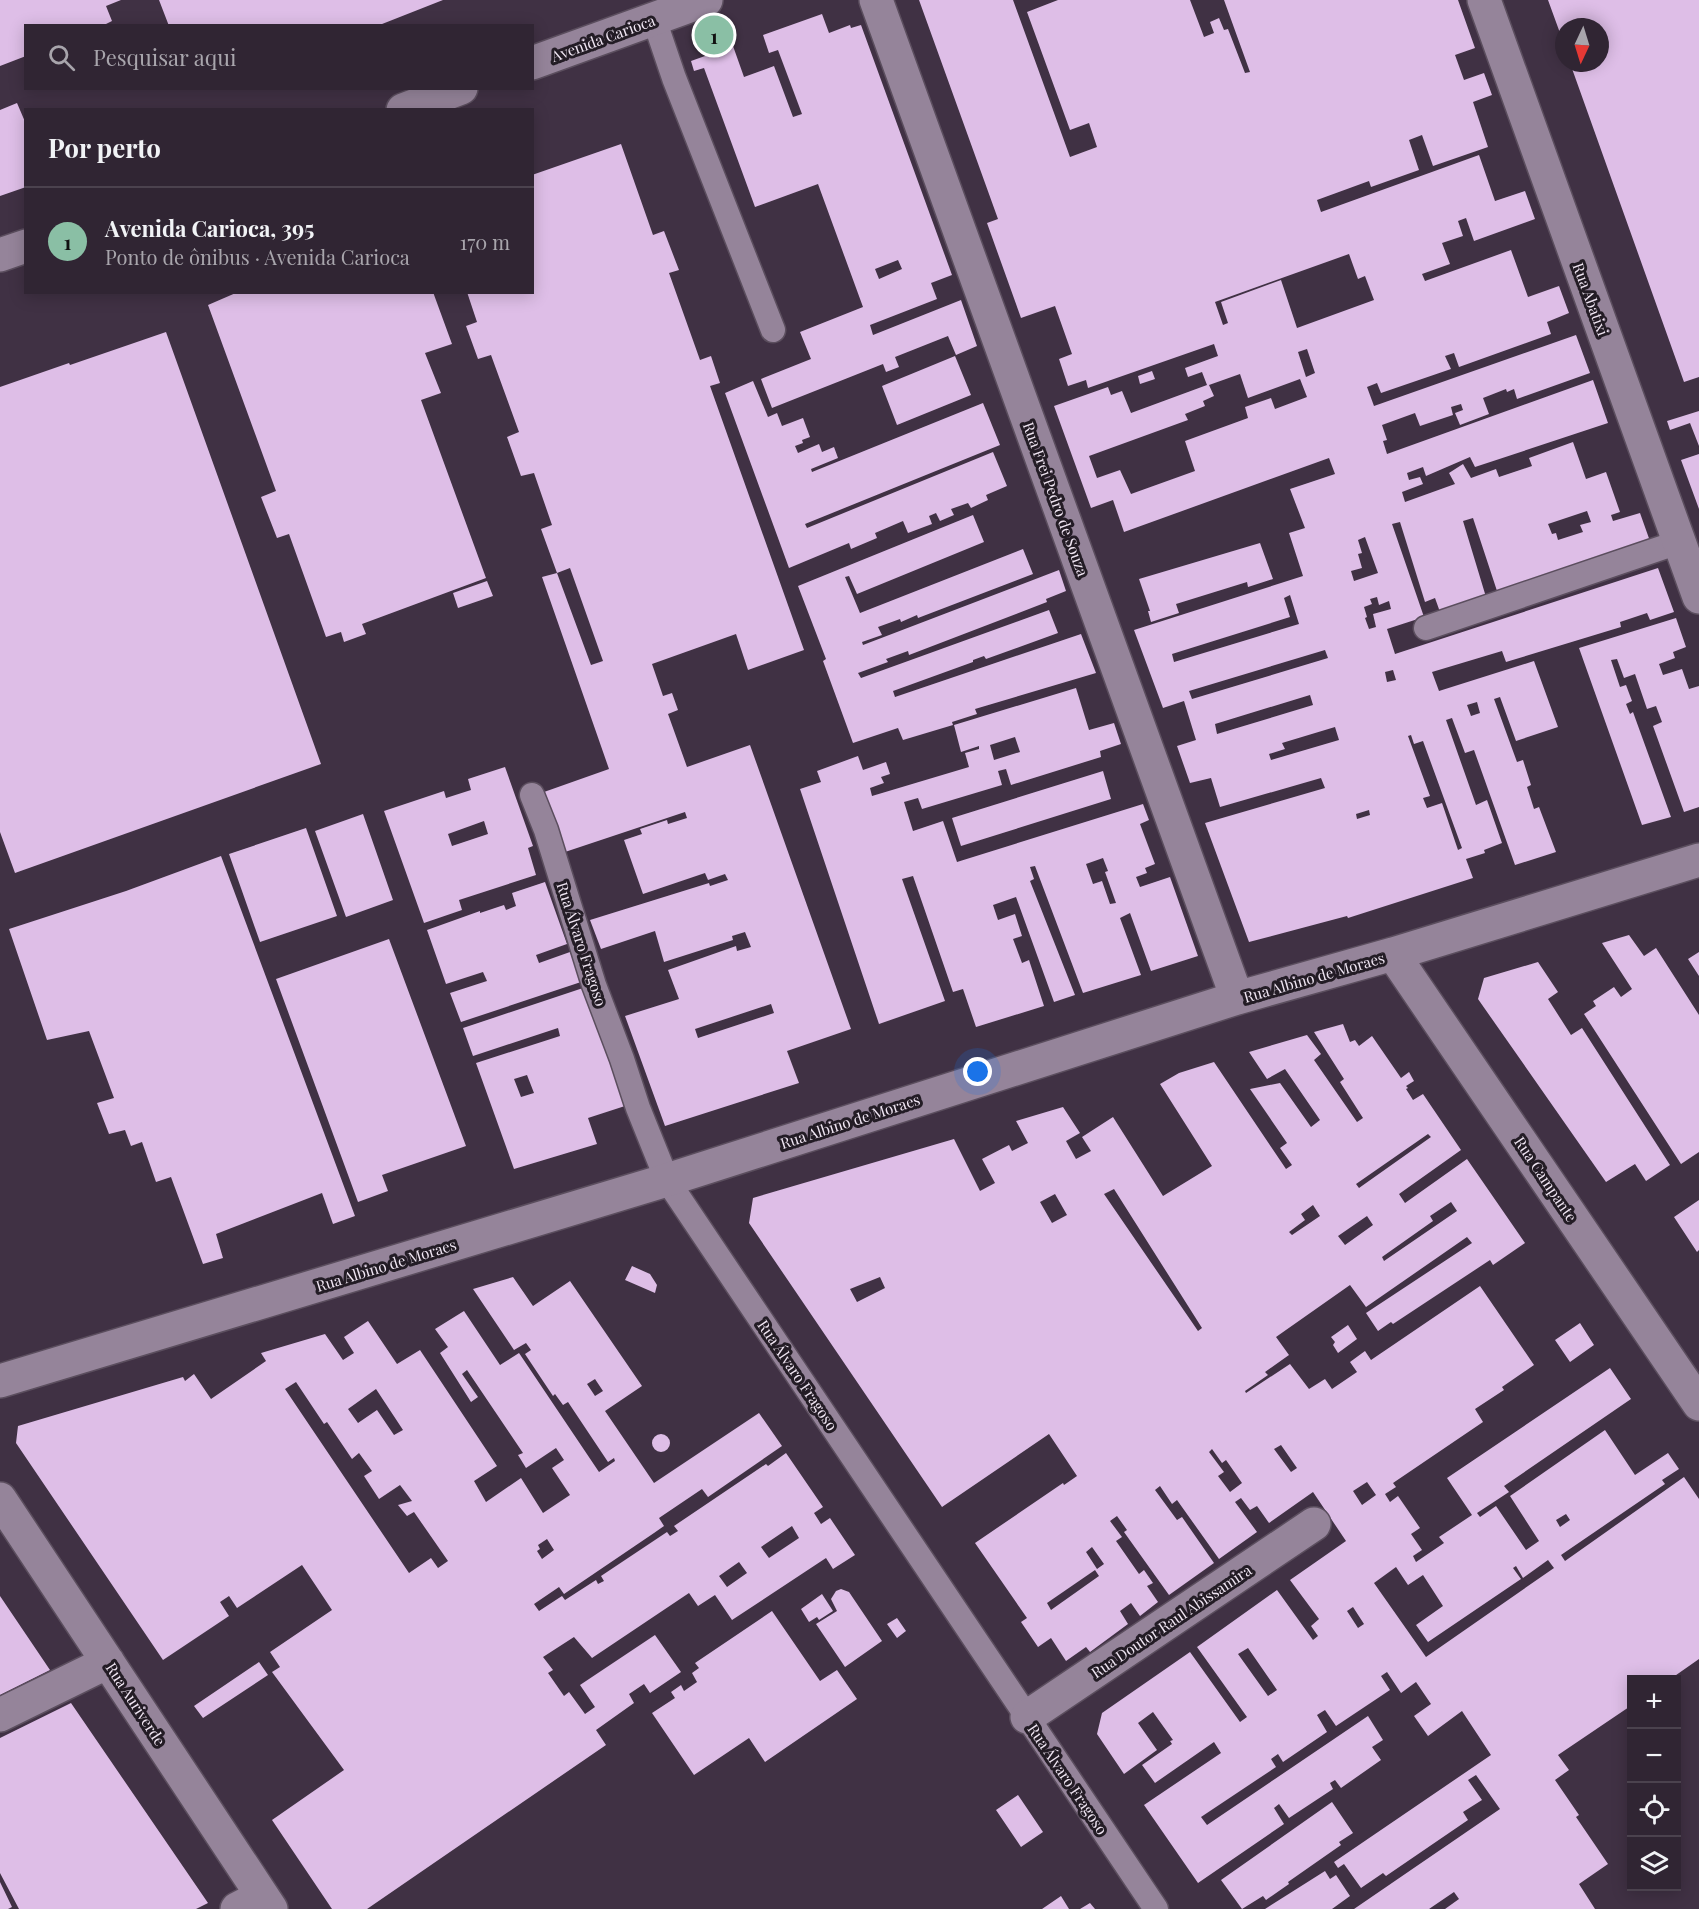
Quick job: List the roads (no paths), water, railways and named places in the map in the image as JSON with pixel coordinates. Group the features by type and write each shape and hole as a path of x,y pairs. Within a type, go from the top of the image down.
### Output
{"street":[{"name":"Avenida Carioca","path":"534,62 706,0"},
{"name":"Rua Frei Pedro de Souza","path":"876,0 1237,998"},
{"name":"Rua Abatixi","path":"1484,0 1699,597"},
{"path":"408,108 456,90"},
{"path":"0,255 24,247"},
{"name":"Rua Albino de Moraes","path":"0,1381 667,1180 1237,998 1393,954 1699,860"},
{"name":"Rua Campante","path":"1393,954 1699,1404"},
{"name":"Rua Auriverde","path":"0,1499 108,1662 257,1905"},
{"name":"Rua Doutor Raul Abissamira","path":"1027,1717 1314,1524"},
{"path":"0,1715 108,1662"}],"lane":[{"path":"654,19 674,78 772,330"},
{"path":"1425,628 1679,542"},
{"name":"Rua Álvaro Fragoso","path":"532,795 546,830 594,985 638,1108 667,1180 1156,1909"}],"place":[{"name":"Avenida Carioca, 395","path":"714,35"}]}
